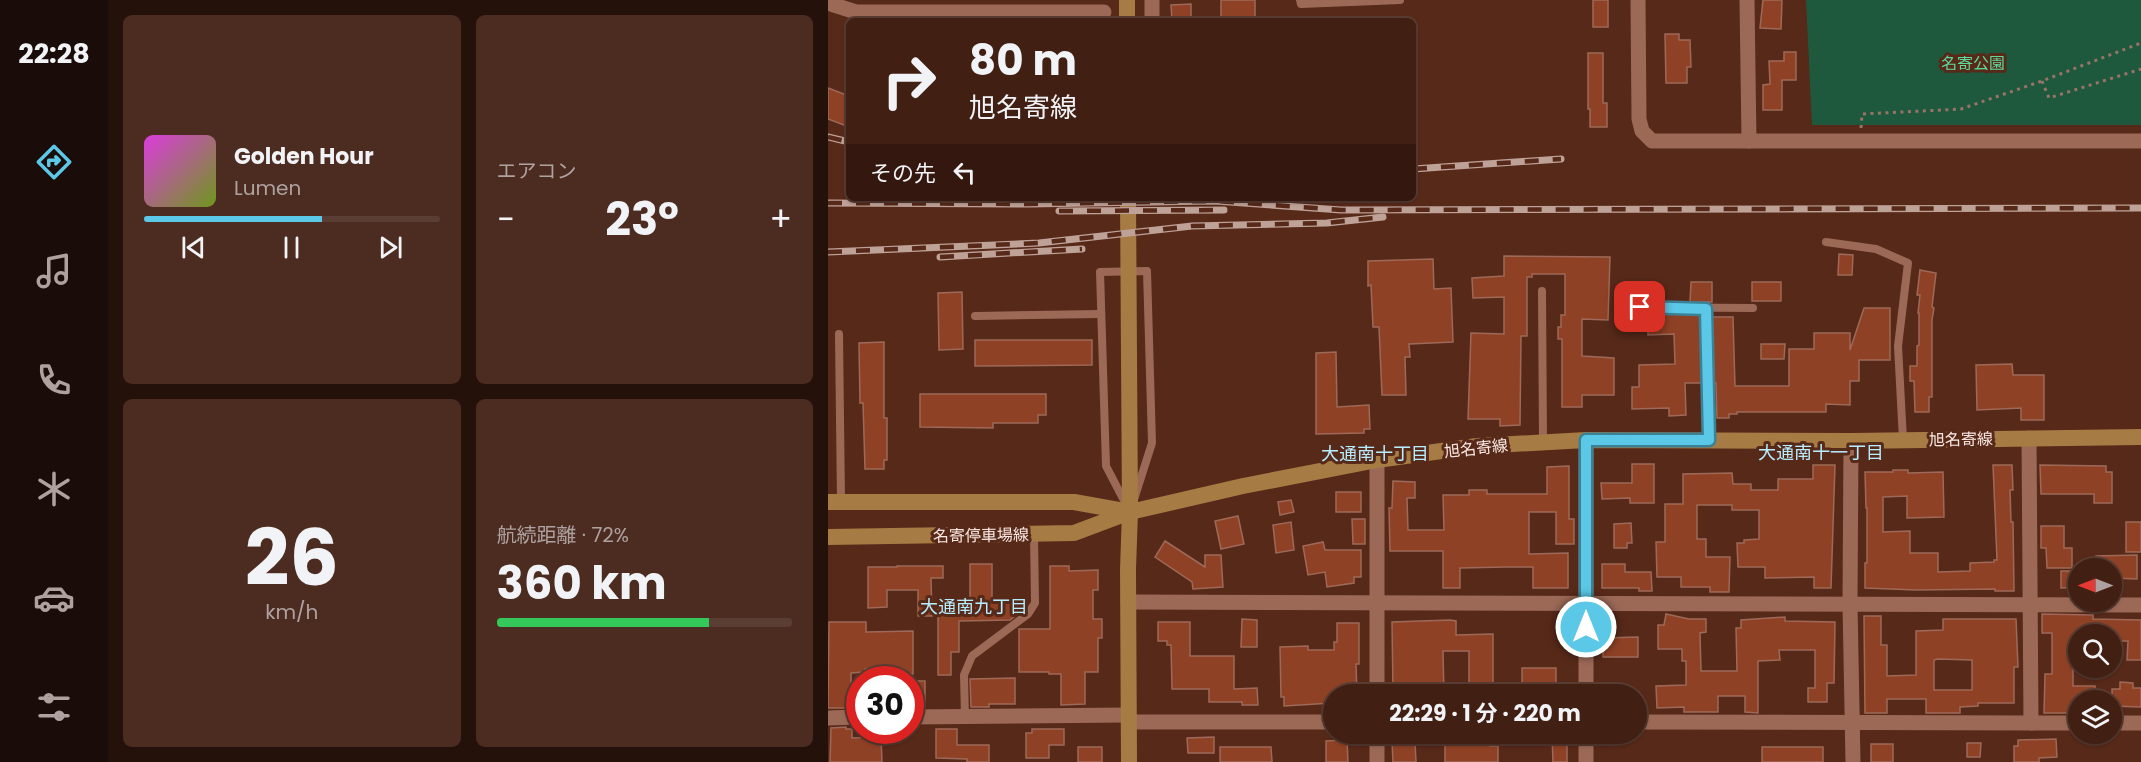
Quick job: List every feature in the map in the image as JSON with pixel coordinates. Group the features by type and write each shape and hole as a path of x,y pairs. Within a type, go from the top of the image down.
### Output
{"main road":[{"path":"1127,0 1127,18"},
{"path":"1128,201 1129,762"},
{"name":"旭名寄線","path":"1130,512 1243,486 1377,460 1477,446 1586,440 1851,441 2141,437"},
{"name":"名寄停車場線","path":"835,502 1074,502 1130,512"},
{"name":"名寄停車場線","path":"828,537 1074,533 1130,512"}],"street":[{"path":"1152,0 1152,18"},
{"path":"1638,0 1639,119 1642,131 1652,141 2141,141"},
{"path":"1747,0 1749,141"},
{"path":"828,3 856,12 1104,11"},
{"path":"2029,438 2031,723"},
{"path":"1586,440 1586,684"},
{"path":"1851,441 1850,604 1853,762"},
{"path":"1377,460 1377,684"},
{"path":"1128,602 2141,604"},
{"path":"828,718 846,717"},
{"path":"924,717 1323,722"},
{"path":"1647,722 2068,723"},
{"path":"2122,723 2141,723"},
{"path":"1377,744 1377,762"},
{"path":"1586,744 1586,762"}],"lane":[{"path":"1300,0 1301,4 1402,0"},
{"path":"1826,242 1876,249 1908,263 1898,346 1903,440"},
{"path":"1100,272 1147,272 1152,442 1130,512 1106,466 1100,272"},
{"path":"1542,291 1543,442"},
{"path":"1618,307 1753,308"},
{"path":"1706,309 1709,440"},
{"path":"975,316 1100,314"},
{"path":"835,502 839,334"},
{"path":"964,717 964,675 972,656 1028,614 1035,603 1034,534"}],"path":[{"path":"1860,141 1862,114 1961,109 2141,43"},
{"path":"2042,81 2049,98 2141,69"}],"green space":[{"name":"名寄公園","path":"1806,0 2141,0 2141,125 1812,125"}],"building":[{"path":"1221,0 1255,0 1255,18 1221,18"},
{"path":"1593,0 1608,0 1608,27 1593,27"},
{"path":"1763,0 1782,0 1781,29 1760,28"},
{"path":"1191,4 1191,18 1172,18 1171,5"},
{"path":"1665,34 1679,34 1679,40 1690,40 1691,67 1687,67 1687,83 1666,83"},
{"path":"1784,52 1796,52 1796,80 1782,80 1782,110 1763,110 1763,85 1770,84 1769,61 1784,61"},
{"path":"1588,53 1603,53 1603,103 1607,103 1607,127 1590,127"},
{"path":"828,88 846,95 846,126 828,119"},
{"path":"1839,254 1853,255 1852,275 1838,275"},
{"path":"1504,256 1610,257 1608,320 1582,319 1582,356 1614,358 1614,395 1582,395 1582,407 1562,407 1562,339 1558,339 1558,327 1561,327 1561,315 1565,315 1565,274 1532,274 1532,277 1527,277 1527,336 1521,336 1520,425 1500,426 1500,419 1468,419 1471,333 1504,334 1504,297 1473,298 1472,278 1504,276"},
{"path":"1433,259 1434,289 1451,288 1453,342 1409,344 1410,357 1405,357 1406,395 1382,395 1379,327 1373,327 1371,285 1368,286 1368,261"},
{"path":"1920,270 1936,273 1932,307 1934,308 1932,397 1929,397 1929,412 1915,412 1914,381 1910,381 1910,366 1917,366 1917,346 1919,345 1920,295 1917,295"},
{"path":"1691,282 1712,282 1712,302 1690,302"},
{"path":"1752,282 1781,282 1781,301 1752,301"},
{"path":"962,292 963,349 939,350 938,293"},
{"path":"1864,308 1890,308 1890,360 1859,360 1859,381 1850,381 1850,405 1826,404 1826,412 1737,412 1737,414 1729,414 1729,418 1717,418 1712,317 1733,317 1735,386 1789,386 1789,349 1814,349 1814,333 1850,333 1850,350"},
{"path":"1648,314 1700,314 1702,383 1685,383 1686,415 1669,416 1669,408 1632,409 1632,387 1639,387 1639,365 1675,364 1674,334 1648,335"},
{"path":"975,340 1092,340 1092,365 975,366"},
{"path":"884,342 884,418 887,418 887,460 884,460 884,469 865,469 863,403 860,403 859,343"},
{"path":"1761,344 1785,344 1784,359 1761,359"},
{"path":"1336,352 1337,407 1369,405 1370,429 1364,429 1364,433 1316,434 1316,353"},
{"path":"2012,364 2013,375 2044,375 2044,420 2021,420 2021,408 1977,410 1976,365"},
{"path":"920,394 1046,394 1046,415 1038,415 1038,423 993,423 993,428 920,427"},
{"path":"1632,464 1654,464 1654,503 1630,503 1630,498 1602,499 1601,483 1632,483"},
{"path":"1813,465 1835,465 1831,588 1814,588 1814,577 1765,578 1765,567 1738,567 1737,543 1759,539 1759,510 1732,510 1732,505 1697,505 1697,539 1706,539 1706,557 1730,557 1729,592 1710,592 1710,587 1681,587 1681,577 1657,577 1656,542 1665,542 1665,504 1683,504 1683,474 1732,473 1733,484 1751,484 1751,490 1778,490 1778,479 1813,479"},
{"path":"1993,465 2012,465 2013,490 2010,490 2014,591 1865,588 1867,508 1865,472 1908,470 1908,473 1943,472 1944,517 1907,518 1907,496 1883,497 1883,532 1910,531 1910,553 1938,553 1938,572 1970,571 1970,563 1997,560"},
{"path":"2040,465 2106,466 2106,472 2112,472 2112,503 2094,503 2094,494 2041,494"},
{"path":"1569,466 1569,519 1574,519 1574,544 1556,544 1556,512 1529,512 1529,554 1568,553 1568,588 1533,588 1533,567 1506,567 1460,568 1460,588 1443,588 1443,551 1390,551 1389,508 1392,508 1393,481 1415,482 1415,498 1407,498 1408,530 1444,530 1443,495 1469,495 1469,490 1487,490 1487,494 1547,494 1547,467"},
{"path":"1336,492 1361,492 1361,512 1336,512"},
{"path":"1291,500 1294,512 1280,515 1278,502"},
{"path":"1238,516 1244,544 1221,549 1215,521"},
{"path":"1352,519 1365,519 1365,544 1353,544"},
{"path":"1291,522 1294,550 1276,553 1273,525"},
{"path":"2126,522 2141,522 2141,552 2126,552"},
{"path":"1631,523 1632,543 1627,543 1627,548 1614,548 1614,524"},
{"path":"2041,526 2064,526 2064,548 2072,548 2072,558 2068,558 2068,568 2047,568 2046,548 2041,548"},
{"path":"1165,541 1205,567 1205,555 1221,555 1223,587 1193,589 1192,582 1155,557"},
{"path":"1323,542 1325,550 1361,550 1361,577 1354,577 1354,583 1327,587 1325,572 1308,575 1303,546"},
{"path":"2137,555 2137,579 2122,578 2122,558 2096,558 2096,556"},
{"path":"970,564 992,564 992,601 1015,601 1015,616 1010,620 959,621 959,652 951,652 951,675 938,675 938,605 970,604"},
{"path":"1602,564 1625,564 1625,572 1651,572 1652,591 1639,591 1639,588 1602,588"},
{"path":"943,566 943,578 931,578 932,616 918,616 918,590 887,590 887,607 868,608 868,567"},
{"path":"1050,566 1069,566 1069,571 1098,570 1098,590 1093,590 1093,619 1102,619 1102,638 1098,638 1098,672 1085,672 1085,704 1061,705 1061,674 1019,672 1019,629 1050,629"},
{"path":"2061,571 2068,571 2068,588 2061,588"},
{"path":"1666,614 1689,619 1706,619 1706,632 1700,633 1701,671 1737,671 1736,628 1741,628 1741,620 1785,617 1785,621 1835,622 1834,683 1827,683 1827,702 1808,702 1808,688 1815,688 1815,650 1779,650 1780,660 1758,661 1758,713 1745,712 1745,696 1718,696 1718,712 1684,712 1684,707 1657,708 1656,686 1686,685 1686,661 1682,661 1682,649 1658,649 1658,625 1664,625"},
{"path":"2042,614 2093,615 2093,619 2141,620 2141,660 2127,660 2128,641 2122,641 2122,624 2068,624 2068,678 2073,678 2073,686 2095,686 2095,690 2068,690 2068,713 2044,713 2045,674 2052,674 2052,633 2042,633"},
{"path":"1864,616 1881,616 1881,645 1887,645 1887,676 1916,675 1916,631 1943,630 1943,619 2016,619 2018,667 2014,667 2014,703 1978,703 1978,706 1960,707 1960,713 1926,713 1926,699 1887,699 1887,713 1865,713","holes":["1934,660 1972,660 1972,690 1934,690"]},
{"path":"1242,619 1257,620 1257,647 1241,647"},
{"path":"1450,620 1456,621 1456,635 1493,634 1493,684 1469,684 1469,651 1443,651 1444,684 1393,684 1392,622"},
{"path":"829,622 866,622 866,632 913,631 913,666 846,666 846,708 828,708"},
{"path":"1158,622 1190,622 1190,656 1234,656 1234,689 1257,688 1258,705 1242,705 1242,702 1209,702 1209,689 1172,689 1171,645 1167,645 1167,641 1158,641"},
{"path":"1337,623 1359,623 1357,684 1323,684 1323,704 1284,706 1284,697 1281,697 1280,647 1308,646 1308,650 1334,650 1334,642 1337,642"},
{"path":"1638,637 1638,657 1603,657 1603,638"},
{"path":"1522,668 1556,668 1556,684 1522,684"},
{"path":"1015,678 1015,704 971,707 970,679"},
{"path":"924,681 925,681 924,707"},
{"path":"2120,682 2133,683 2133,688 2141,688 2141,707 2122,706 2122,690 2112,690 2120,689"},
{"path":"846,727 846,744 881,744 882,762 830,762 831,728"},
{"path":"936,729 957,729 957,745 989,745 989,762 936,758"},
{"path":"1032,729 1064,729 1064,745 1049,745 1049,758 1026,758 1026,733 1032,733"},
{"path":"1214,737 1214,753 1188,753 1187,738"},
{"path":"2056,739 2057,757 2039,758 2039,762 2014,762 2014,746 2018,746 2018,740"},
{"path":"1967,743 1981,743 1980,757 1967,757"},
{"path":"1326,744 1347,744 1348,762 1326,762"},
{"path":"1392,744 1415,744 1416,762 1393,762"},
{"path":"1445,744 1498,746 1498,762 1445,762"},
{"path":"1552,744 1567,744 1567,762 1553,762"},
{"path":"1871,744 1893,744 1893,762 1871,762"},
{"path":"1078,747 1102,747 1102,762 1078,762"},
{"path":"1220,747 1271,747 1272,762 1220,762"},
{"path":"1762,747 1823,747 1823,762 1762,762"}],"railway":[{"path":"828,137 846,141"},
{"path":"1416,169 1561,159"},
{"path":"828,203 1028,204 1215,201 1341,210 2141,208"},
{"path":"1059,211 1224,210"},
{"path":"828,252 1039,243 1192,226 1327,223 1383,217"},
{"path":"940,257 1082,249"}],"district":[{"name":"大通南十一丁目","path":"1821,453"},
{"name":"大通南十丁目","path":"1375,454"},
{"name":"大通南九丁目","path":"974,607"}],"route":[{"path":"1586,627 1586,440 1709,440 1706,309 1640,307"}]}
